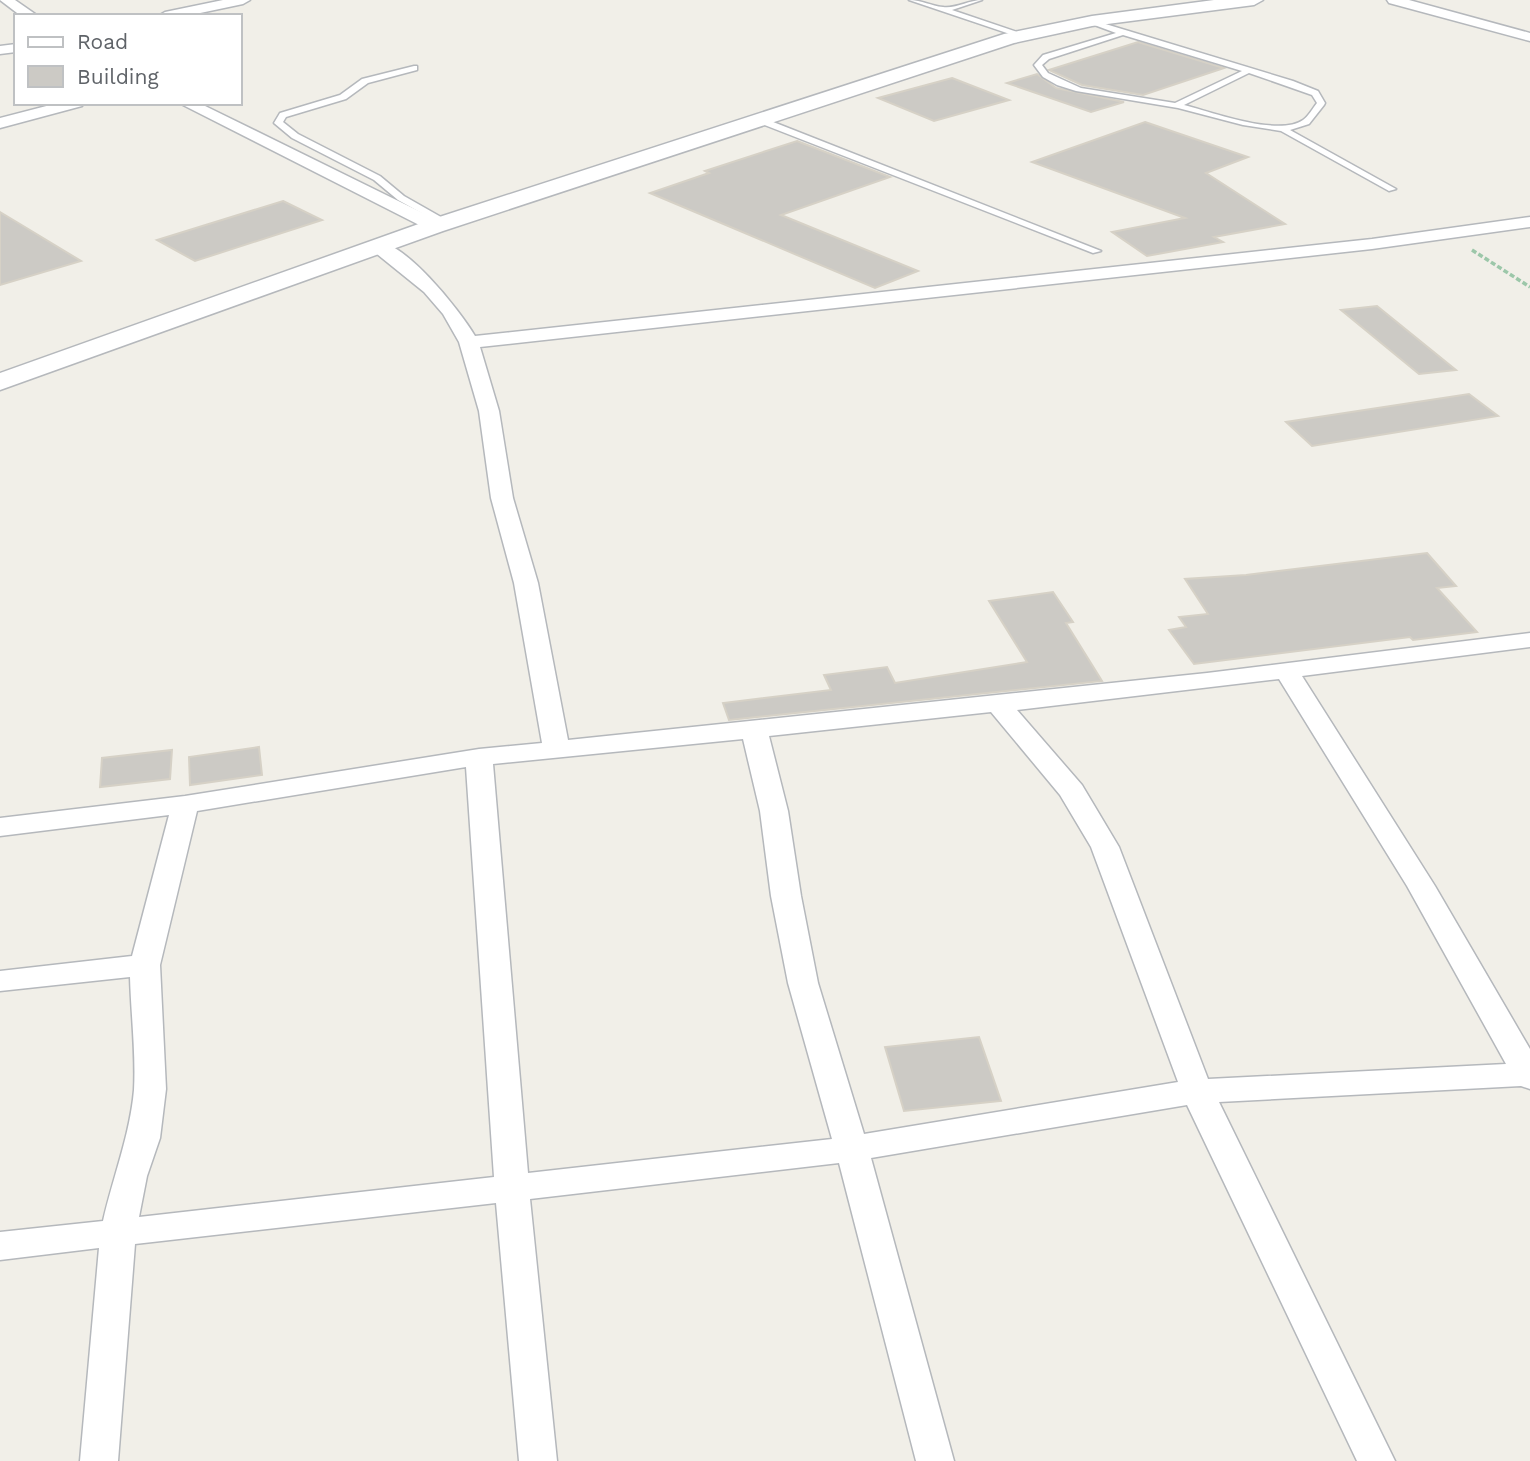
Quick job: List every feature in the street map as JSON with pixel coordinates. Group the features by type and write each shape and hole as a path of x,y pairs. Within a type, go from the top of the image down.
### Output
{"street":[{"path":"6,0 28,14"},
{"path":"175,14 243,0"},
{"path":"0,382 440,224 1022,35 1092,21 1254,0"},
{"path":"1394,0 1530,37"},
{"path":"0,123 69,105"},
{"path":"190,105 440,224"},
{"path":"468,342 1449,235 1530,222"},
{"path":"378,246 431,286 450,307 468,342 489,411 502,498 526,583 557,750"},
{"path":"0,827 185,804 479,757 998,704 1530,641"},
{"path":"0,1246 852,1149 1197,1091 1529,1075 1421,886 1286,671"},
{"path":"998,704 1072,791 1105,847 1197,1091 1376,1461"},
{"path":"754,730 774,811 786,896 803,983 852,1149 935,1461"},
{"path":"479,757 512,1189 538,1461"},
{"path":"99,1461 118,1233 130,1176 143,1138 150,1089 145,965 185,804"},
{"path":"0,981 145,965"}],"lane":[{"path":"913,0 1022,35"},
{"path":"945,10 978,0"},
{"path":"1092,21 1122,33 1290,83 1315,93 1321,103 1306,122 1283,129"},
{"path":"1122,33 1046,57 1038,65 1040,71 1053,81 1097,94 1176,106 1283,129 1392,189"},
{"path":"414,68 365,81 343,97 283,115 278,123 295,136 377,178 440,224"},
{"path":"1176,106 1248,71"},
{"path":"760,120 1096,251"}],"path":[{"path":"1449,235 1530,287"}],"building":[{"path":"1138,42 1224,68 1143,95 1082,85 1049,70"},
{"path":"1037,74 1056,88 1124,102 1091,112 1007,83"},
{"path":"952,78 1009,100 934,121 878,98"},
{"path":"1145,122 1248,157 1206,173 1285,224 1214,237 1223,242 1147,256 1112,232 1185,218 1032,162"},
{"path":"797,141 890,177 781,215 918,271 875,288 650,193 709,173 705,171"},
{"path":"283,201 322,220 195,261 157,240"},
{"path":"0,212 20,224 81,261 0,285"},
{"path":"1377,306 1456,370 1419,374 1341,310"},
{"path":"1469,394 1498,416 1312,446 1286,422"},
{"path":"1427,553 1456,586 1437,588 1477,632 1413,640 1410,637 1194,664 1169,630 1186,627 1179,617 1208,614 1185,579 1246,575"},
{"path":"1053,592 1073,622 1066,623 1102,681 729,720 723,703 831,690 824,675 887,667 895,683 1027,662 989,601"},
{"path":"259,747 262,775 190,785 189,757"},
{"path":"172,750 170,779 100,787 102,758"},
{"path":"979,1037 1001,1101 904,1111 885,1047"}]}
